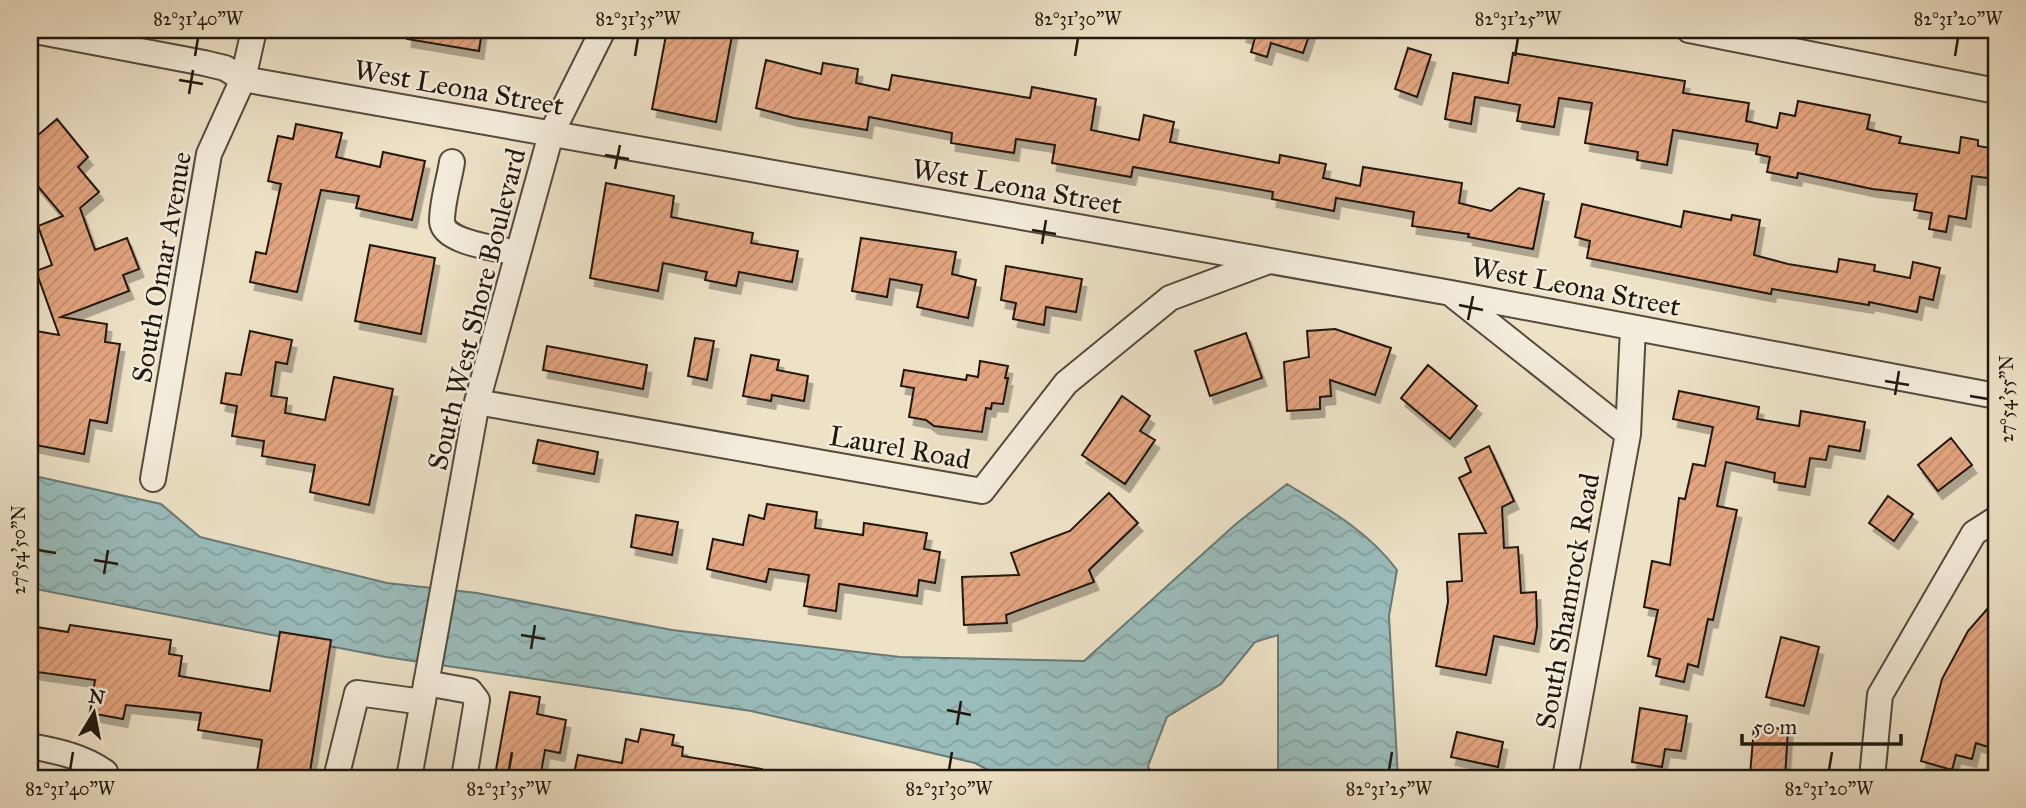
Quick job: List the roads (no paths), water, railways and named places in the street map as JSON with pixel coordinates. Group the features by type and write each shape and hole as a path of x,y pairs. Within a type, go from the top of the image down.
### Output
{"street":[{"name":"West Leona Street","path":"30,30 215,65 243,79 1270,260 1996,396"},
{"name":"South Omar Avenue","path":"153,480 209,155 243,79 254,30"},
{"name":"South West Shore Boulevard","path":"409,778 477,402 551,134 603,30"},
{"path":"1689,30 1996,91"},
{"path":"452,162 442,224 448,234 518,253"},
{"name":"Laurel Road","path":"477,402 982,491 1066,383 1171,298 1270,260"},
{"path":"1451,293 1628,434"},
{"name":"South Shamrock Road","path":"1565,778 1628,434 1633,328"},
{"path":"1872,778 1880,695 1974,533 1996,519"},
{"path":"336,778 357,693 470,691 477,700 464,778"},
{"path":"30,746 61,752 92,763 105,772 105,778"}],"water":[{"path":"30,475 161,504 200,537 387,583 477,593 672,630 900,657 1084,661 1237,523 1287,484 1360,532 1397,570 1389,616 1398,778 1278,778 1278,635 1255,642 1221,684 1167,717 1148,766 1152,778 1003,778 975,763 751,711 386,657 30,588"}]}
